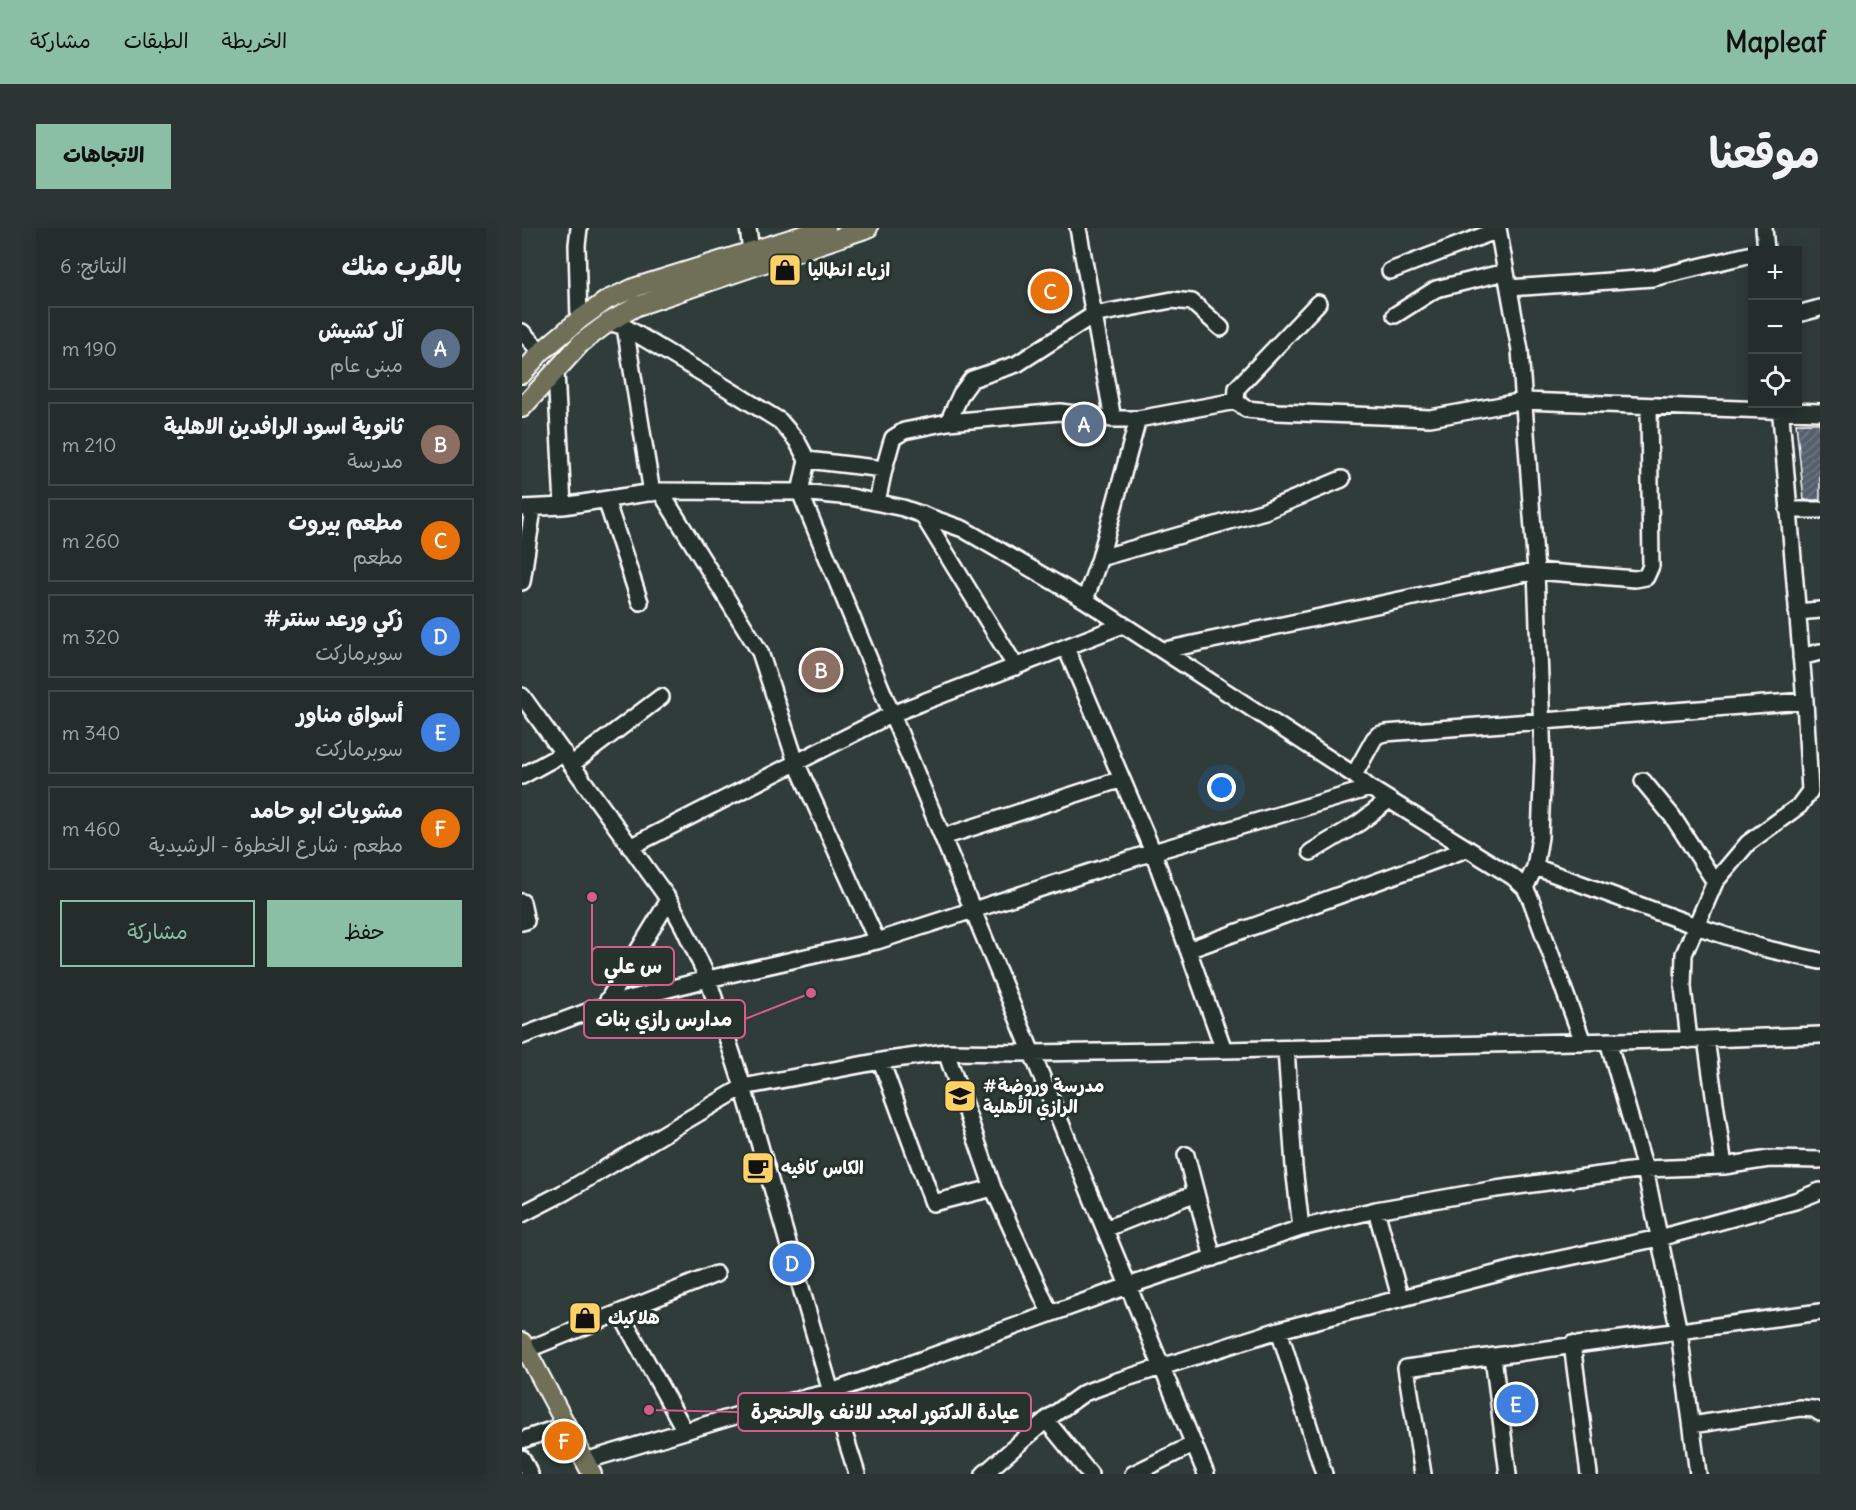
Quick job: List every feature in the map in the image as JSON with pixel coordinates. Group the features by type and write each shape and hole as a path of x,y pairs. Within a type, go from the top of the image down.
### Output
{"main road":[{"path":"522,374 541,352 607,300 636,287 826,228"},
{"path":"522,408 581,343 617,325 637,306 868,228"},
{"path":"524,1346 588,1468"}],"street":[{"path":"579,228 579,320"},
{"path":"748,228 751,251"},
{"path":"1078,228 1113,418"},
{"path":"1764,228 1766,246"},
{"path":"1390,271 1498,229 1520,350 1536,571 1543,760 1540,837 1535,867 1525,888"},
{"path":"1509,288 1653,278 1748,255"},
{"path":"1395,315 1437,289 1505,272"},
{"path":"948,422 960,394 972,379 1017,364 1094,315 1172,300 1192,302 1221,328"},
{"path":"1236,401 1237,387 1318,303"},
{"path":"1802,313 1820,308"},
{"path":"617,325 780,421 797,441 807,460 800,492 1206,1474"},
{"path":"617,325 656,492 760,651 796,762 877,941"},
{"path":"522,332 541,352"},
{"path":"556,372 563,506"},
{"path":"877,502 891,444 898,434 948,422 1060,412 1138,419 1236,401 1246,409 1266,411 1430,418 1524,401 1748,407"},
{"path":"1164,650 1536,571 1635,579 1646,577 1651,566 1649,406"},
{"path":"1689,1040 1683,987 1684,954 1715,882 1748,843 1799,806 1815,791 1780,408"},
{"path":"1788,408 1820,412"},
{"path":"1085,600 1100,558 1138,419"},
{"path":"807,460 884,469"},
{"path":"1100,558 1264,511 1342,478"},
{"path":"522,582 527,509 656,492 800,492 851,497 903,508 963,529 1085,600 1164,650 1370,788 1512,877 1525,888 1531,900 1583,1042"},
{"path":"606,500 640,602"},
{"path":"1788,510 1820,510"},
{"path":"922,514 1016,667"},
{"path":"1797,612 1820,610"},
{"path":"630,847 892,714 1123,626"},
{"path":"1066,648 1154,852 1224,1050"},
{"path":"1801,657 1820,652"},
{"path":"522,696 669,900 708,979 857,1474"},
{"path":"522,776 568,758 661,697"},
{"path":"1353,775 1378,735 1805,701"},
{"path":"943,837 1122,779"},
{"path":"1643,781 1671,816 1715,882"},
{"path":"522,1036 605,1005 877,941 1154,852 1370,788"},
{"path":"1311,852 1359,823 1389,800"},
{"path":"1188,950 1467,849"},
{"path":"1535,867 1696,926 1763,948 1820,961"},
{"path":"605,1005 669,900"},
{"path":"522,902 526,921 522,922"},
{"path":"522,1214 565,1192 742,1087 881,1061 946,1052 1224,1050 1820,1035"},
{"path":"1706,1039 1724,1166"},
{"path":"1608,1041 1645,1169 1679,1332 1698,1474"},
{"path":"1286,1048 1294,1167 1301,1228"},
{"path":"946,1052 993,1188 1050,1313"},
{"path":"881,1061 933,1203 993,1188"},
{"path":"1186,1155 1213,1257"},
{"path":"588,1468 685,1431 765,1407 831,1392 1050,1313 1301,1228 1376,1210 1496,1189 1645,1169 1724,1166 1769,1159 1820,1160"},
{"path":"984,1474 1046,1420 1084,1394 1161,1366 1279,1330 1400,1297 1518,1268 1659,1238 1795,1201 1820,1191"},
{"path":"1105,1229 1196,1193"},
{"path":"1376,1210 1400,1297"},
{"path":"524,1346 620,1313 716,1274"},
{"path":"1423,1474 1406,1368 1820,1312"},
{"path":"620,1313 685,1431"},
{"path":"1279,1330 1324,1474"},
{"path":"1572,1344 1589,1474"},
{"path":"1493,1357 1508,1474"},
{"path":"1692,1425 1800,1408 1820,1413"},
{"path":"1046,1420 1090,1474"},
{"path":"522,1440 565,1425"},
{"path":"1133,1474 1194,1444"},
{"path":"522,1458 530,1474"}],"building":[{"path":"1796,423 1820,423 1820,500 1804,500"}],"place":[{"name":"ازياء انطاليا","path":"785,270"},
{"name":"مطعم بيروت","path":"1050,291"},
{"name":"آل كشيش","path":"1084,424"},
{"name":"ثانوية اسود الرافدين الاهلية","path":"821,670"},
{"name":"س علي","path":"592,897"},
{"name":"مدارس رازي بنات","path":"811,993"},
{"name":"#مدرسة وروضة الرازي الأهلية","path":"960,1096"},
{"name":"الكاس كافيه","path":"758,1168"},
{"name":"زكي ورعد سنتر#","path":"792,1263"},
{"name":"هلاكيك","path":"585,1318"},
{"name":"أسواق مناور","path":"1516,1404"},
{"name":"عيادة الدكتور امجد للانف والحنجرة","path":"649,1410"},
{"name":"مشويات ابو حامد","path":"564,1441"}]}
